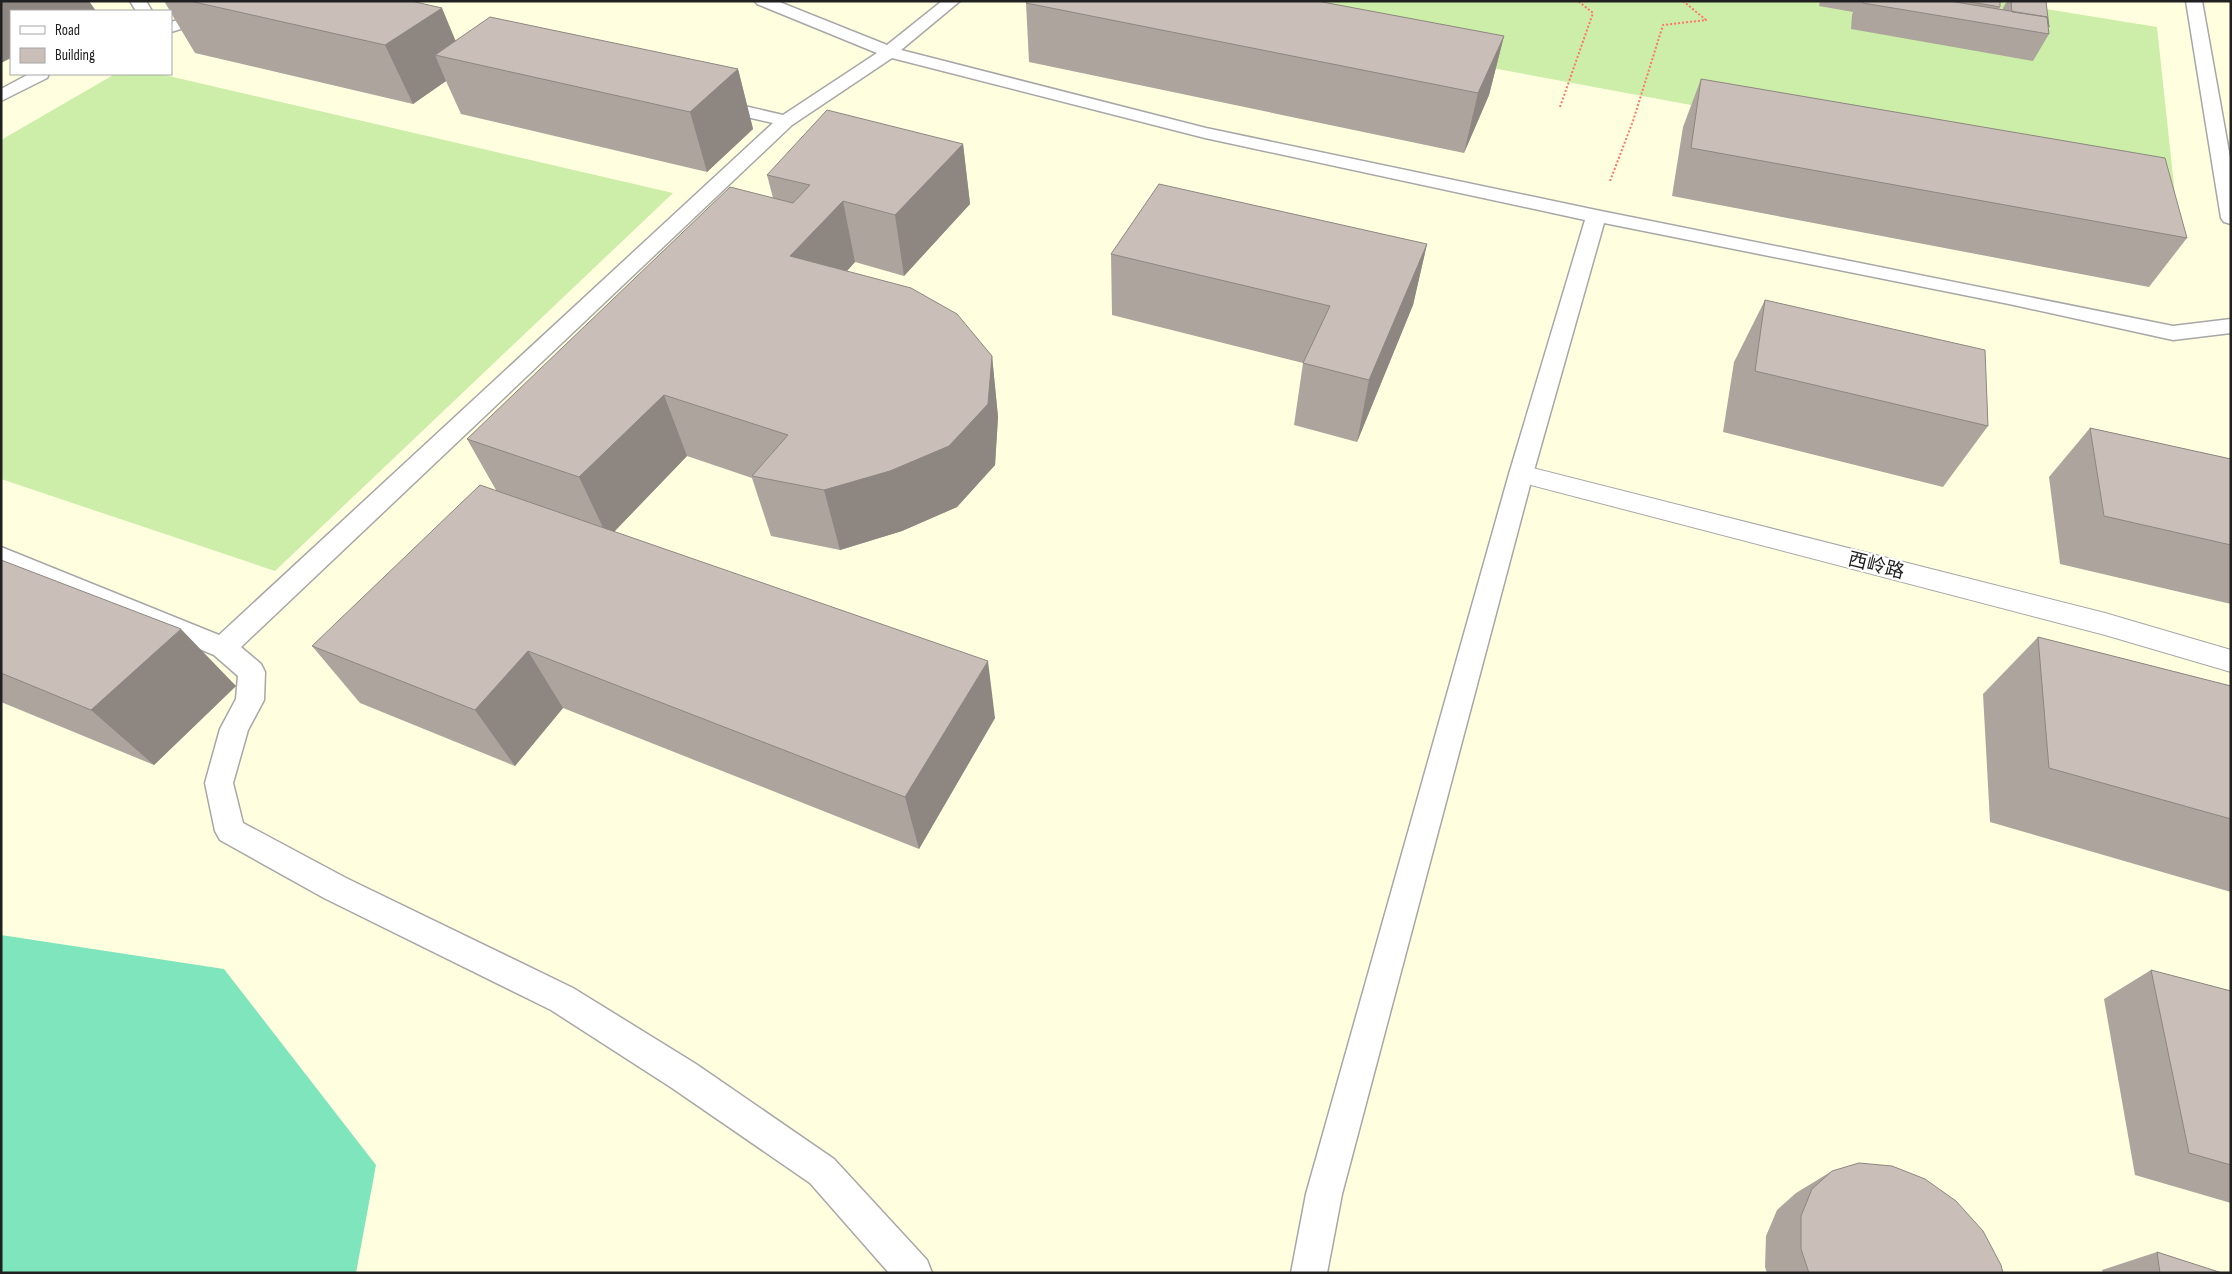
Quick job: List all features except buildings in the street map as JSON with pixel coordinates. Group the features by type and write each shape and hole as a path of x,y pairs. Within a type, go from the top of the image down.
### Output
{"street":[{"name":"西岭路","path":"1521,474 2105,624 2231,661"}],"lane":[{"path":"763,1 888,52 1205,133 1596,216 2009,298 2173,334 2231,326"},
{"path":"224,648 786,120 888,52 952,1"},
{"path":"2194,1 2231,218"},
{"path":"172,27 226,10"},
{"path":"1,96 39,75"},
{"path":"699,101 786,120"},
{"path":"1313,1271 1324,1194 1521,474 1596,216"},
{"path":"1,556 224,648 252,672 250,700 234,730 219,783 230,831 335,888 562,1000 684,1076 822,1171 914,1273"}],"path":[{"path":"1560,107 1593,13 1578,1"},
{"path":"1596,216 1633,121 1663,25 1706,20 1683,1"}],"shaded area":[{"path":"1,1 2231,1 2231,1273 1,1273"}],"green space":[{"path":"1132,1 1996,1 2157,27 2175,195"},
{"path":"113,75 164,75 673,193 275,571 1,479 1,140"},
{"path":"1,935 224,969 376,1165 356,1273 1,1273"}]}
